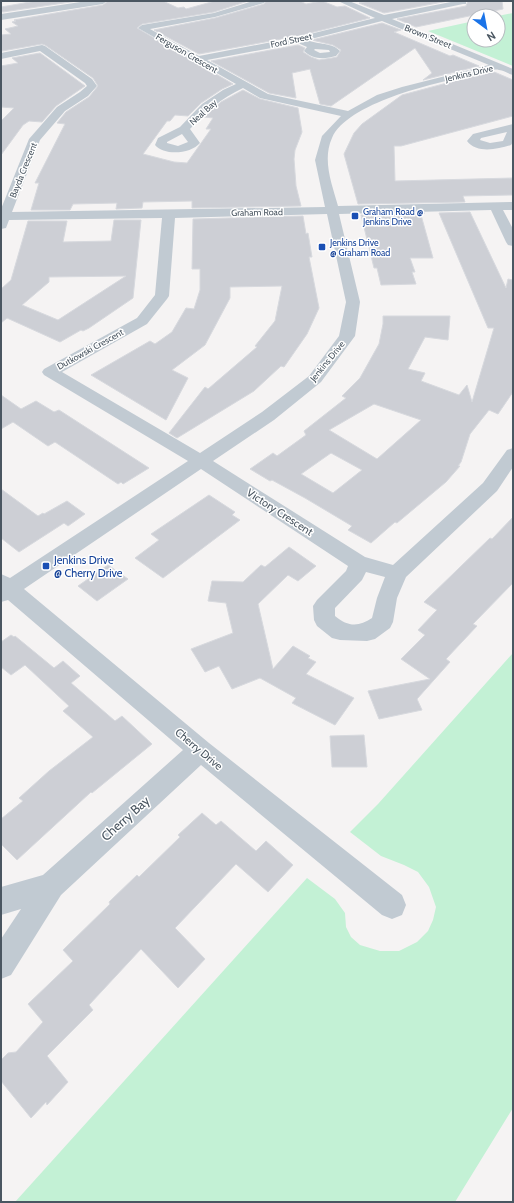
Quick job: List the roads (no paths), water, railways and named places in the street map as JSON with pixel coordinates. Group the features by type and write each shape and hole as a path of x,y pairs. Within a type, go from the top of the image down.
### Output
{"street":[{"path":"1,18 103,1"},
{"name":"Ferguson Crescent","path":"261,1 215,15 142,28 264,96 283,102 348,114"},
{"name":"Brown Street","path":"342,1 513,72"},
{"name":"Ford Street","path":"198,59 298,40 383,18 463,2 459,1"},
{"path":"298,40 312,46"},
{"name":"Bayda Crescent","path":"1,56 42,48 89,81 92,86 84,94 61,109 36,139 2,219"},
{"name":"Jenkins Drive","path":"4,588 201,461 268,416 316,379 347,336 353,302 321,160 327,137 348,114 383,96 417,85 499,66"},
{"name":"Neal Bay","path":"184,129 206,106 226,92 243,85"},
{"path":"513,128 477,136 473,142 481,146 494,147 507,143 513,131"},
{"path":"495,206 513,242"},
{"name":"Graham Road","path":"2,219 513,206"},
{"name":"Dutkowski Crescent","path":"169,214 162,296 142,321 50,372 201,461"},
{"path":"359,562 355,575 324,606 325,620 340,632 366,633 382,622 387,598 397,573 490,487 513,454"},
{"name":"Victory Crescent","path":"201,461 359,562 397,573"},
{"name":"Cherry Drive","path":"4,588 200,750 392,905"},
{"name":"Cherry Bay","path":"1,964 51,886 200,750"},
{"name":"Cherry Bay","path":"1,901 51,886"}],"place":[{"name":"Graham Road @ Jenkins Drive","path":"355,216"},
{"name":"Jenkins Drive @ Graham Road","path":"322,247"},
{"name":"Jenkins Drive @ Cherry Drive","path":"46,566"}]}
